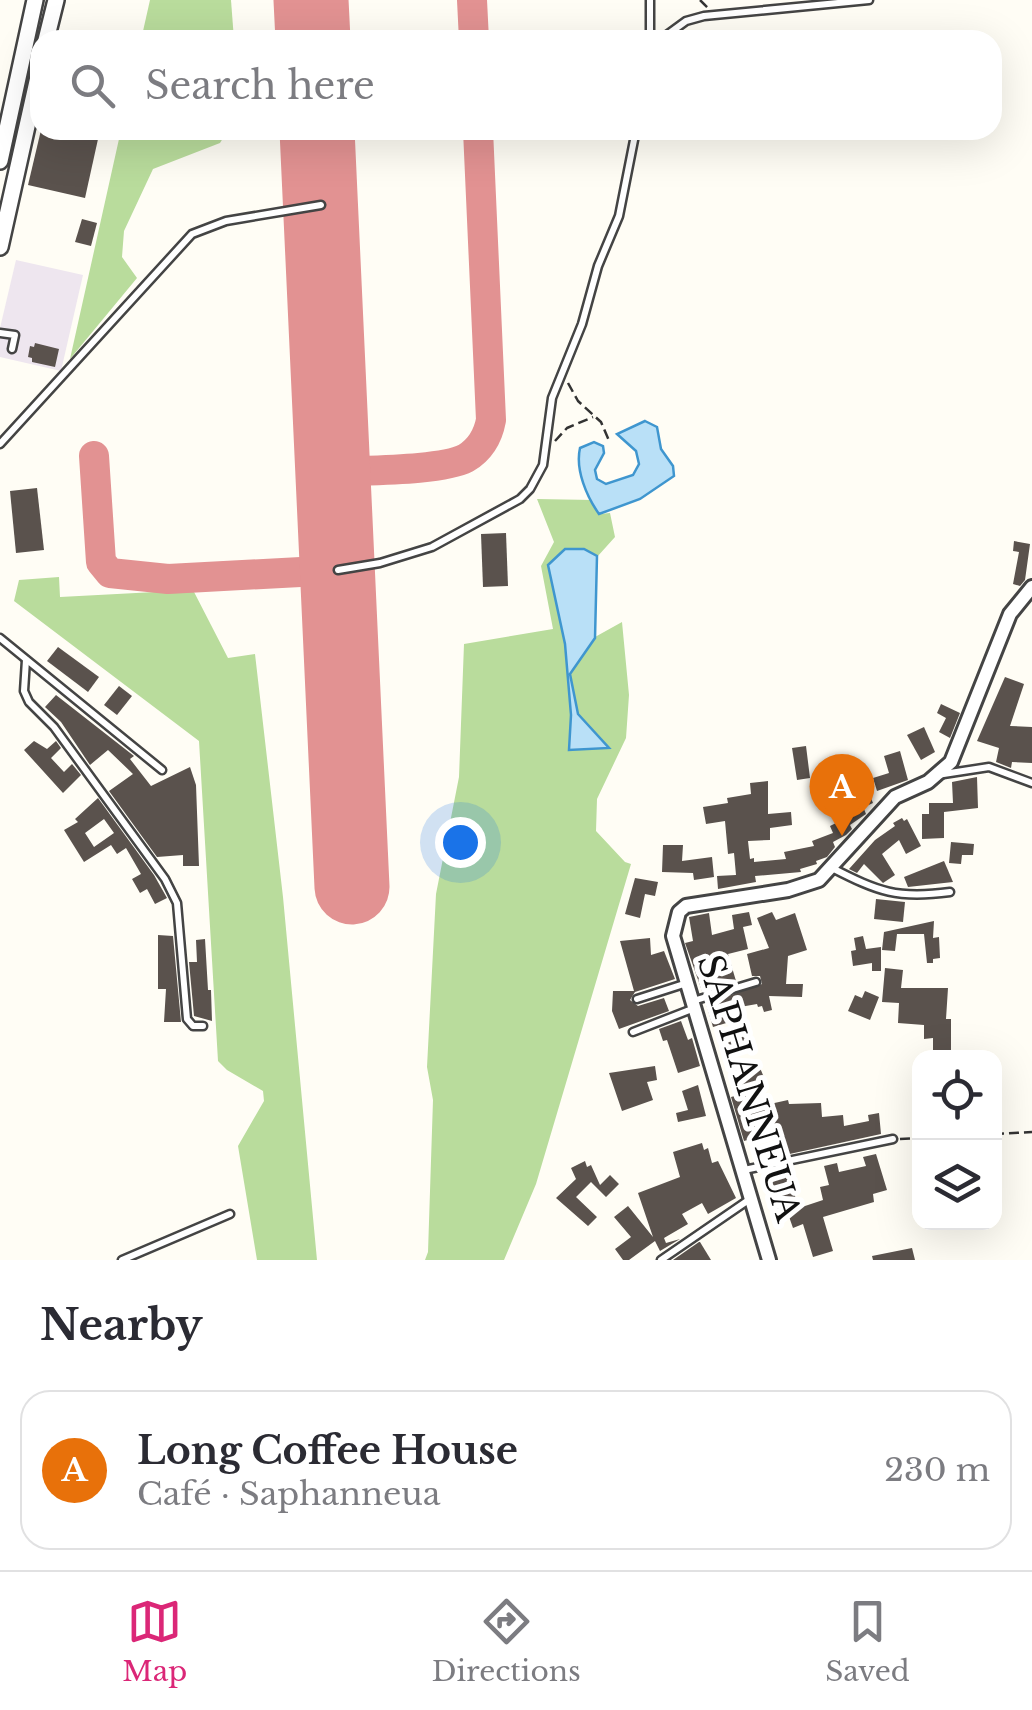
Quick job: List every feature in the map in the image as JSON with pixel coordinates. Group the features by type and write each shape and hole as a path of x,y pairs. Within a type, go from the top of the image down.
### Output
{"street":[{"path":"0,161 35,0"},
{"path":"48,30 56,0"},
{"path":"0,247 30,113"},
{"name":"SAPHANNEUA","path":"769,1260 673,936 680,912 686,906 788,890 819,880 886,805 936,776 951,762 1010,614 1032,587"}],"lane":[{"path":"650,0 650,30"},
{"path":"674,30 686,21 704,16 869,0"},
{"path":"338,570 432,548 520,498 537,478 552,398 619,216 634,140"},
{"path":"0,444 192,234 226,221 321,205"},
{"path":"0,332 15,335 12,349"},
{"path":"0,638 162,770"},
{"path":"26,660 24,691 29,702 54,726 166,879 177,903 188,1019 193,1026 202,1026"},
{"path":"936,776 989,768 1032,784"},
{"path":"832,868 872,889 911,897 950,892"},
{"path":"633,1032 756,982"},
{"path":"637,999 687,983"},
{"path":"742,1171 893,1139"},
{"path":"661,1260 751,1198"},
{"path":"122,1260 230,1214"}],"path":[{"path":"567,362 570,392 595,416 610,443"},
{"path":"543,460 567,428 595,416"},
{"path":"1002,1134 1032,1132"},
{"path":"893,1139 912,1138"}],"shaded area":[{"path":"16,260 83,275 61,371 0,357 0,328"}],"green space":[{"path":"150,0 231,0 233,30 143,30"},
{"path":"119,140 222,140 153,169 124,231 122,257 137,278 70,359"},
{"path":"537,499 593,500 599,514 610,513 615,537 597,557 595,637 622,622 629,695 626,738 597,799 596,831 631,864 536,1184 504,1260 425,1260 433,1100 427,1067 436,894 459,777 464,644 553,629 541,566 554,542"},
{"path":"59,577 60,597 193,590 228,658 255,654 283,897 317,1260 257,1260 238,1146 264,1101 263,1091 218,1061 199,741 14,601 19,580"}],"water":[{"path":"645,421 657,427 661,449 673,466 674,476 640,499 599,514 583,483 580,448 594,442 603,446 604,453 595,470 597,479 606,484 633,475 639,464 636,451 617,434"},
{"path":"565,549 584,549 597,556 595,638 570,674 578,714 609,748 569,750 571,715 565,644 548,565"}],"building":[{"path":"39,140 98,140 85,198 28,185"},
{"path":"82,219 97,223 91,246 75,242"},
{"path":"35,343 59,349 55,367 32,362 28,357 30,346"},
{"path":"37,488 44,550 16,553 10,491"},
{"path":"506,533 508,586 483,587 481,534"},
{"path":"1014,541 1030,544 1025,580 1020,586 1013,584 1019,552 1013,551"},
{"path":"58,647 99,677 88,692 47,661"},
{"path":"1005,677 1024,684 1010,726 1032,727 1032,763 1012,762 1011,768 996,762 999,748 977,741"},
{"path":"119,686 132,696 117,715 104,705"},
{"path":"56,695 134,756 130,759 151,786 190,767 196,785 199,866 183,866 183,855 157,857 109,791 133,774 108,750 90,765 61,722 45,707"},
{"path":"941,704 960,713 950,738 939,732 946,718 937,713"},
{"path":"924,727 935,752 921,760 907,735"},
{"path":"34,741 47,749 56,741 61,748 51,758 64,772 72,764 81,775 63,793 24,750"},
{"path":"806,746 810,778 797,780 792,748"},
{"path":"900,751 908,780 877,791 873,778 889,773 884,756"},
{"path":"977,777 978,808 944,812 944,838 922,839 922,814 929,814 929,803 953,803 952,782"},
{"path":"768,781 768,814 791,812 792,825 770,828 770,840 748,841 750,859 754,858 754,862 786,859 784,852 814,846 812,841 833,833 830,826 848,817 840,801 867,789 873,803 858,810 864,809 866,814 850,825 852,829 846,835 833,842 835,847 817,864 800,869 801,872 755,876 756,882 718,889 717,876 736,875 734,853 728,854 725,821 706,824 703,807 751,794 750,783"},
{"path":"98,798 167,898 155,904 147,889 140,893 132,879 141,874 126,848 117,854 111,845 84,862 64,830 78,822 75,819","holes":["104,819 114,833 94,847 85,833"]},
{"path":"902,818 907,819 921,846 906,854 899,840 882,854 895,875 883,883 864,864 857,873 849,869 875,840"},
{"path":"951,842 974,844 973,855 962,855 961,864 949,863"},
{"path":"663,845 683,845 682,861 712,857 714,877 694,880 693,873 662,872"},
{"path":"944,861 953,882 908,887 904,877"},
{"path":"635,878 658,882 655,896 645,894 640,918 625,914"},
{"path":"876,899 905,902 903,922 874,919"},
{"path":"749,912 752,925 743,927 748,949 728,954 736,981 702,991 685,943 693,941 689,917 709,913 712,935 734,929 732,915"},
{"path":"772,912 776,920 795,913 807,950 788,956 786,984 803,984 802,997 769,996 772,1010 764,1012 757,1004 740,1007 743,1018 713,1027 706,1004 762,984 760,976 752,976 747,954 769,948 757,918"},
{"path":"934,921 933,938 939,937 940,958 933,959 933,963 927,963 924,934 897,934 895,951 882,950 884,932"},
{"path":"158,935 173,936 181,1022 164,1022 166,989 158,989"},
{"path":"863,936 866,949 881,947 881,971 872,971 872,963 853,966 854,938"},
{"path":"650,938 651,955 664,951 675,979 635,992 630,1000 638,1006 664,998 669,1011 619,1029 612,1011 613,991 634,991 620,941"},
{"path":"205,939 212,1021 194,1016 189,962 197,962 196,940"},
{"path":"885,968 903,970 901,988 948,988 946,1019 951,1019 951,1050 933,1050 933,1038 924,1039 924,1025 898,1023 899,1003 882,1002"},
{"path":"865,991 879,997 870,1020 848,1011 855,995 862,998"},
{"path":"681,1021 688,1040 692,1038 700,1066 678,1073 659,1029"},
{"path":"747,1035 752,1048 727,1058 722,1045"},
{"path":"758,1063 765,1080 748,1086 752,1108 788,1100 789,1104 821,1103 822,1117 843,1115 844,1126 869,1121 868,1115 879,1113 881,1134 785,1155 780,1130 744,1141 731,1097 742,1094 734,1071"},
{"path":"655,1066 657,1080 647,1082 653,1100 622,1111 609,1073"},
{"path":"698,1085 706,1116 678,1122 676,1113 688,1110 682,1091"},
{"path":"702,1143 704,1150 708,1148 712,1163 718,1161 736,1198 708,1214 702,1203 682,1214 688,1224 664,1238 666,1243 680,1239 660,1251 655,1241 629,1260 623,1260 615,1249 631,1237 614,1217 628,1206 653,1237 638,1193 680,1177 673,1152"},
{"path":"876,1154 887,1190 873,1194 874,1202 823,1217 833,1251 813,1257 803,1224 793,1228 787,1211 778,1214 770,1173 792,1167 796,1182 791,1184 799,1208 823,1200 820,1187 829,1185 824,1166 837,1163 839,1172 866,1166 863,1157"},
{"path":"585,1161 600,1185 610,1175 619,1184 606,1197 591,1182 576,1197 597,1217 588,1226 556,1198 576,1179 571,1168"},
{"path":"699,1242 711,1260 673,1260"},
{"path":"912,1248 915,1260 873,1260 872,1256"}],"taxiway":[{"path":"472,0 474,30"},
{"path":"333,472 421,468 454,462 466,458 486,437 491,420 478,140"},
{"path":"94,456 101,562 110,573 168,579 338,570"}],"runway":[{"path":"311,0 312,30"},
{"path":"317,140 352,887"}],"place":[{"name":"Long Coffee House","path":"842,836"}]}
